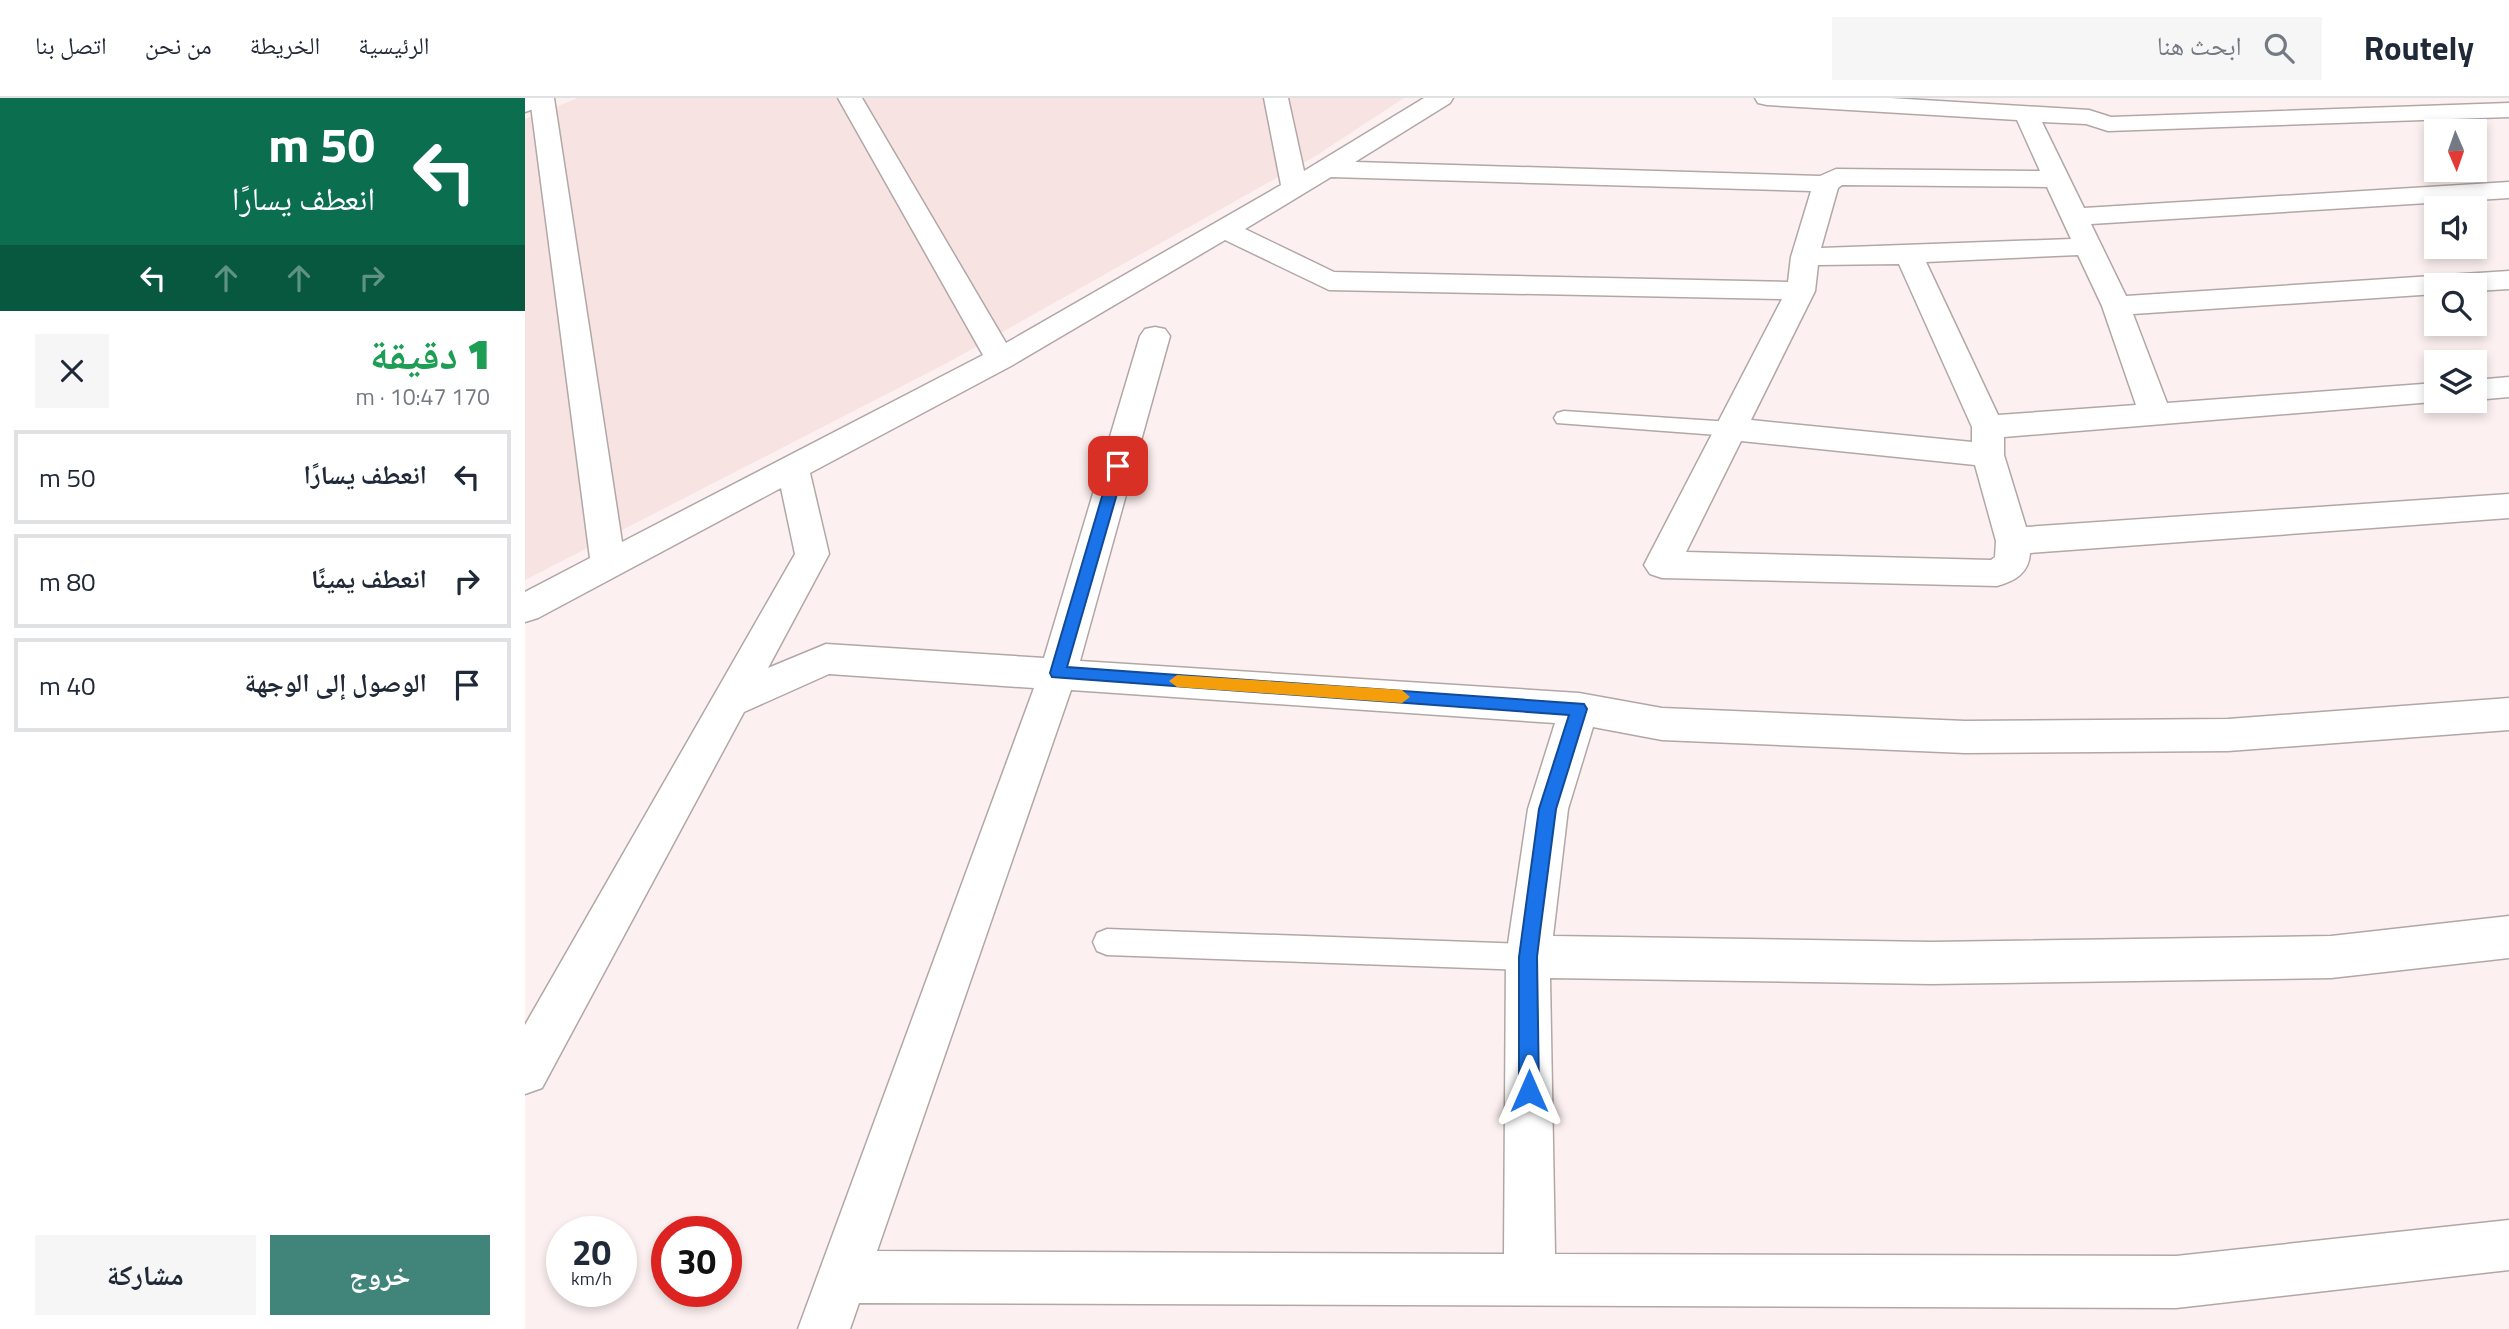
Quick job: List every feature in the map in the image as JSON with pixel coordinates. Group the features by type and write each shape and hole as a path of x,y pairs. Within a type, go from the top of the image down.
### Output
{"street":[{"path":"525,105 541,98 608,564"},
{"path":"850,98 1000,359"},
{"path":"1276,98 1295,188"},
{"path":"525,608 1000,359 1295,188 1441,98"},
{"path":"1767,98 1820,99 2027,115 2084,107 2108,124 2509,110"},
{"path":"2027,115 2116,306 2155,413"},
{"path":"1325,169 1826,184 1836,177 2059,179"},
{"path":"1826,184 1805,257 1801,291 1662,565 1997,573 2012,563 2013,541 1988,441 1909,255"},
{"path":"2076,217 2509,190"},
{"path":"1224,229 1329,281 1801,291"},
{"path":"1805,257 2086,246"},
{"path":"2116,306 2509,280"},
{"path":"824,1329 1058,673 1156,336"},
{"path":"2487,389 2509,387"},
{"path":"1731,429 1988,441 2155,413 2424,394"},
{"path":"525,1071 812,554 793,468"},
{"path":"2013,541 2509,506"},
{"path":"730,701 826,659 1579,709 1662,724 1965,737 2228,735 2509,714"},
{"path":"1530,1279 1528,957 1548,809 1579,709"},
{"path":"1528,957 1931,963 2331,957 2509,937"},
{"path":"842,1277 2176,1282 2509,1245"}],"lane":[{"path":"1564,418 1731,429"},
{"path":"1107,942 1528,957"}],"shaded area":[{"path":"578,98 1404,98 1314,157 947,363 525,580 525,119"}],"slow traffic":[{"path":"1177,681 1402,697"}],"route":[{"path":"1118,466 1058,673 1579,709 1548,809 1531,932 1528,957 1529,1091"}]}
